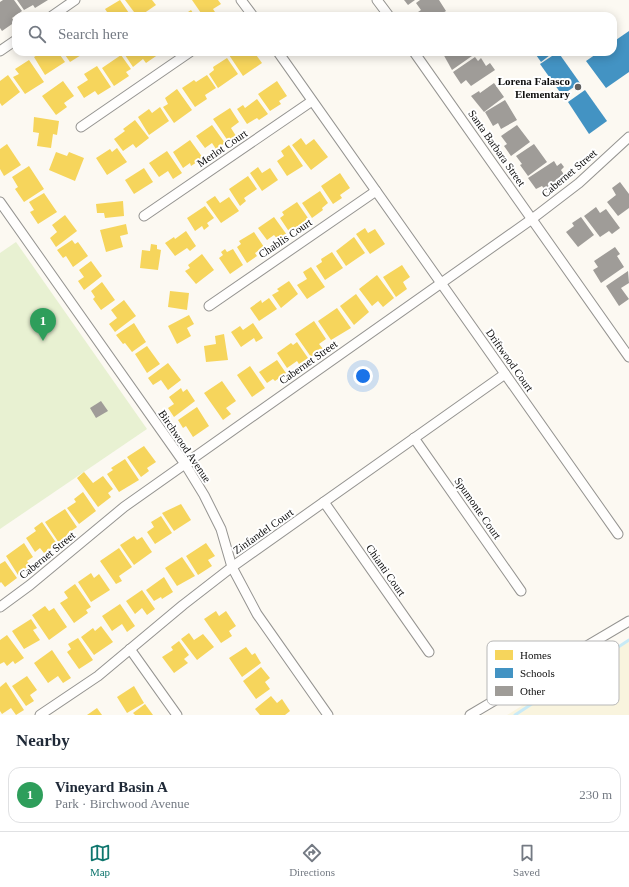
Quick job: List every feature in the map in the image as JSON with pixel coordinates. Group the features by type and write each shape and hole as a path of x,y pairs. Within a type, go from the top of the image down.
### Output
{"street":[{"path":"58,12 75,0"},
{"path":"241,0 247,12"},
{"path":"377,0 386,12"},
{"path":"0,51 12,43"},
{"path":"81,126 184,56"},
{"name":"Driftwood Court","path":"281,56 618,534"},
{"name":"Santa Barbara Street","path":"417,56 629,357"},
{"name":"Merlot Court","path":"144,216 312,101"},
{"name":"Cabernet Street","path":"0,607 30,585 124,507 532,219 579,183 629,137"},
{"name":"Chablis Court","path":"209,306 376,191"},
{"name":"Birchwood Avenue","path":"0,202 185,464 204,495 221,529 232,567 267,631 328,715"},
{"name":"Zinfandel Court","path":"41,715 98,676 183,605 232,567 505,374"},
{"name":"Spumonte Court","path":"414,438 522,591"},
{"name":"Chianti Court","path":"324,502 429,652"},
{"path":"595,641 629,621"},
{"path":"130,649 176,715"},
{"path":"470,715 487,705"}],"shaded area":[{"path":"629,639 629,715 507,715 523,705 619,705 619,645"}],"green space":[{"path":"16,242 147,429 0,529 0,253"}],"building: Homes":[{"path":"120,0 128,12 107,12 105,9"},
{"path":"125,0 152,0 156,5 146,12 134,12"},
{"path":"192,0 218,0 221,4 213,9 215,12 200,12"},
{"path":"61,56 65,62 45,75 34,57"},
{"path":"66,56 80,56 70,62"},
{"path":"122,56 131,69 126,72 129,76 114,86 102,68"},
{"path":"126,56 156,56 146,63 143,59 133,67"},
{"path":"230,56 257,56 262,63 243,76"},
{"path":"227,58 238,74 218,88 209,74 214,70 213,67"},
{"path":"29,60 44,82 25,94 13,77 19,74 15,69"},
{"path":"97,66 111,87 98,95 95,91 84,98 77,87 88,80 84,74"},
{"path":"8,75 20,92 2,106 0,103 0,81"},
{"path":"207,75 216,88 205,95 207,99 195,107 182,88 194,80 196,82"},
{"path":"63,81 74,96 64,103 67,107 56,115 42,96"},
{"path":"277,81 287,96 279,101 281,104 270,111 258,94"},
{"path":"177,89 192,110 174,123 163,107 168,104 165,98"},
{"path":"257,99 268,114 259,120 257,118 247,124 237,109 243,105 245,108"},
{"path":"160,107 169,121 149,135 138,117 149,109 152,113"},
{"path":"230,108 239,122 231,128 236,136 228,141 213,119"},
{"path":"34,117 59,121 57,135 53,134 51,148 37,146 39,133 33,132"},
{"path":"135,120 149,138 136,148 133,144 123,151 114,139 125,131 123,129"},
{"path":"212,125 225,143 216,149 212,143 205,148 196,136"},
{"path":"301,138 306,145 314,139 328,157 311,170 292,145"},
{"path":"190,140 203,158 191,166 190,163 183,168 173,152"},
{"path":"7,144 21,165 4,176 0,169 0,149"},
{"path":"289,145 303,166 287,176 277,161 284,156 281,151"},
{"path":"117,148 127,162 107,175 96,158 110,149 112,152"},
{"path":"167,151 182,173 173,179 168,171 159,177 149,163"},
{"path":"56,152 67,156 69,152 84,158 75,181 49,170"},
{"path":"29,166 44,189 24,202 15,189 18,187 12,177"},
{"path":"258,167 262,173 270,168 278,180 262,191 250,173"},
{"path":"144,168 153,182 134,194 125,180"},
{"path":"340,173 350,188 340,195 342,198 333,204 321,186"},
{"path":"248,176 257,189 244,198 246,201 240,206 229,189"},
{"path":"320,191 328,203 322,208 323,210 312,218 302,203"},
{"path":"44,193 57,212 38,224 30,212 34,210 29,202"},
{"path":"215,196 220,203 229,197 239,211 221,223 206,202"},
{"path":"123,201 124,216 105,218 104,213 97,213 96,204"},
{"path":"297,202 308,218 290,233 280,218 284,215 282,212"},
{"path":"205,206 214,218 207,223 209,226 204,230 202,226 195,231 187,218"},
{"path":"65,215 77,231 56,247 50,238 57,232 52,225"},
{"path":"274,217 287,235 279,241 274,235 267,240 258,228"},
{"path":"126,224 128,234 120,236 123,247 106,252 100,230"},
{"path":"365,228 368,233 375,229 385,244 370,254 356,234"},
{"path":"186,231 196,246 190,251 187,248 175,256 165,243 174,237 175,239"},
{"path":"254,232 264,247 255,253 257,256 247,263 237,247 241,244 239,241"},
{"path":"354,237 365,253 346,266 336,251"},
{"path":"72,240 75,244 78,242 88,256 73,267 66,256 63,258 57,250"},
{"path":"151,244 157,245 157,249 161,250 158,270 140,268 142,250 150,251"},
{"path":"225,249 227,252 233,249 243,265 230,274 219,258 223,255 221,252"},
{"path":"332,252 343,268 325,280 316,266 322,262 321,259"},
{"path":"202,254 214,270 196,284 185,271 190,268 188,265"},
{"path":"91,261 102,276 84,290 78,281 84,277 79,270"},
{"path":"402,265 410,277 403,282 407,289 396,297 383,277"},
{"path":"311,267 325,287 307,299 297,285 307,279 303,272"},
{"path":"377,275 394,298 383,307 378,301 372,306 359,289"},
{"path":"289,281 298,294 281,308 272,295 279,291 277,289"},
{"path":"102,282 115,300 101,310 93,299 95,297 91,291"},
{"path":"170,291 189,293 187,310 168,307"},
{"path":"356,294 369,312 354,325 340,306"},
{"path":"269,298 277,309 259,321 250,308 261,300 262,303"},
{"path":"124,300 136,316 115,332 109,324 117,318 111,310"},
{"path":"337,308 351,328 331,340 318,321"},
{"path":"189,315 194,324 187,328 191,336 177,344 168,326"},
{"path":"314,321 326,339 319,344 323,349 311,357 295,334"},
{"path":"134,323 146,342 132,352 116,335"},
{"path":"253,323 263,338 256,342 254,338 241,347 231,332 240,326 243,330"},
{"path":"224,334 228,360 206,362 204,346 216,344 215,336"},
{"path":"297,342 308,358 299,364 297,361 287,368 277,353 291,343 293,345"},
{"path":"147,346 160,364 147,373 135,354"},
{"path":"277,360 286,373 275,381 273,379 267,383 259,372"},
{"path":"168,363 181,380 168,390 161,380 153,385 148,378"},
{"path":"250,366 265,388 252,397 237,375"},
{"path":"222,381 236,401 226,408 231,414 223,420 204,393"},
{"path":"181,388 183,392 187,389 195,401 174,417 168,408 174,404 169,397"},
{"path":"197,407 209,426 193,437 186,426 183,428 178,420"},
{"path":"144,446 156,462 147,468 149,471 141,477 127,457"},
{"path":"125,459 139,480 119,492 107,474 113,470 111,468"},
{"path":"84,472 93,483 103,476 113,489 108,493 111,497 98,507 77,478"},
{"path":"83,492 96,511 79,524 67,508 76,502 74,499"},
{"path":"181,504 191,520 174,531 162,513"},
{"path":"65,509 77,527 67,534 69,536 59,543 45,522"},
{"path":"161,516 172,533 155,544 147,532 154,527 151,522"},
{"path":"42,522 57,544 44,553 40,548 35,552 26,538 36,531 34,528"},
{"path":"134,536 137,540 142,537 152,552 134,565 120,545"},
{"path":"24,543 33,557 27,561 31,566 18,575 6,556"},
{"path":"206,543 215,556 208,560 212,566 198,575 186,556"},
{"path":"119,548 132,567 119,576 122,581 116,584 100,561"},
{"path":"182,557 195,576 177,586 165,568"},
{"path":"5,561 17,578 5,587 1,582 0,583 0,564"},
{"path":"91,573 94,578 99,574 110,590 91,602 78,582"},
{"path":"164,577 173,592 162,599 161,597 154,601 146,590"},
{"path":"75,584 91,607 86,610 88,613 74,623 60,603 68,598 64,592"},
{"path":"142,590 155,609 147,615 142,608 135,614 126,601"},
{"path":"120,604 135,626 127,632 122,624 112,631 102,616"},
{"path":"45,606 49,611 54,608 67,627 49,640 32,615"},
{"path":"216,611 219,616 226,611 236,626 229,631 232,636 221,643 204,619"},
{"path":"31,619 37,628 33,630 40,640 24,649 12,631"},
{"path":"101,626 113,642 94,655 81,637 93,628 95,631"},
{"path":"189,633 194,640 203,634 214,647 197,660 181,639"},
{"path":"7,635 24,658 15,664 13,661 7,666 4,662 0,664 0,640"},
{"path":"78,638 93,660 79,669 67,652 71,649 68,644"},
{"path":"179,641 189,655 184,659 188,663 174,673 162,657 173,650 171,647"},
{"path":"246,647 252,655 255,653 261,663 242,677 229,658"},
{"path":"52,650 71,678 63,683 58,676 48,683 34,663"},
{"path":"261,667 270,678 265,682 270,689 256,699 243,681"},
{"path":"27,676 37,690 30,695 34,701 26,706 12,686"},
{"path":"6,682 24,710 16,715 11,708 2,714 0,711 0,687"},
{"path":"134,686 144,703 127,713 117,697"},
{"path":"271,696 277,703 282,699 290,711 285,715 260,715 255,709"},
{"path":"145,704 153,715 135,715 133,713"},
{"path":"97,708 102,715 87,715"}],"building: Schools":[{"path":"629,31 629,72 606,88 586,61 593,56 617,56 617,39"},
{"path":"537,56 549,56 541,62"},
{"path":"552,56 561,56 580,83 562,95 540,64"},
{"path":"585,90 607,121 589,134 568,102"}],"building: Other":[{"path":"3,0 14,0 22,11 12,12 12,24 2,31 0,28 0,2"},
{"path":"17,0 48,0 35,8 33,5 24,10"},
{"path":"404,0 415,0 408,5"},
{"path":"420,0 439,0 446,11 418,12 421,10 416,3"},
{"path":"444,56 472,56 452,70"},
{"path":"475,57 478,61 481,58 486,66 490,63 495,70 471,86 466,80 461,84 453,72"},
{"path":"494,83 504,97 484,112 471,96 479,91 480,93"},
{"path":"505,100 517,120 501,129 498,123 493,126 485,112"},
{"path":"517,125 530,142 511,156 504,146 507,144 501,136"},
{"path":"534,144 547,162 528,176 520,165 522,164 516,156"},
{"path":"554,161 557,166 561,163 564,167 561,170 567,179 547,193 542,186 536,189 528,178"},
{"path":"620,182 629,194 629,208 618,216 607,202 616,195 612,188"},
{"path":"596,207 600,213 606,209 620,228 612,234 609,231 600,237 584,216"},
{"path":"581,217 594,235 578,247 566,232 574,226 572,223"},
{"path":"615,247 620,254 617,256 624,267 601,283 593,270 598,267 594,261"},
{"path":"628,271 629,283 621,288 629,299 619,306 606,286"},
{"path":"101,401 108,411 96,418 90,408"}],"waterway":[{"path":"619,647 629,640"},
{"path":"515,715 530,705"}],"place":[{"name":"Lorena Falasco Elementary","path":"578,87"},
{"name":"Vineyard Basin A","path":"43,341"}]}
